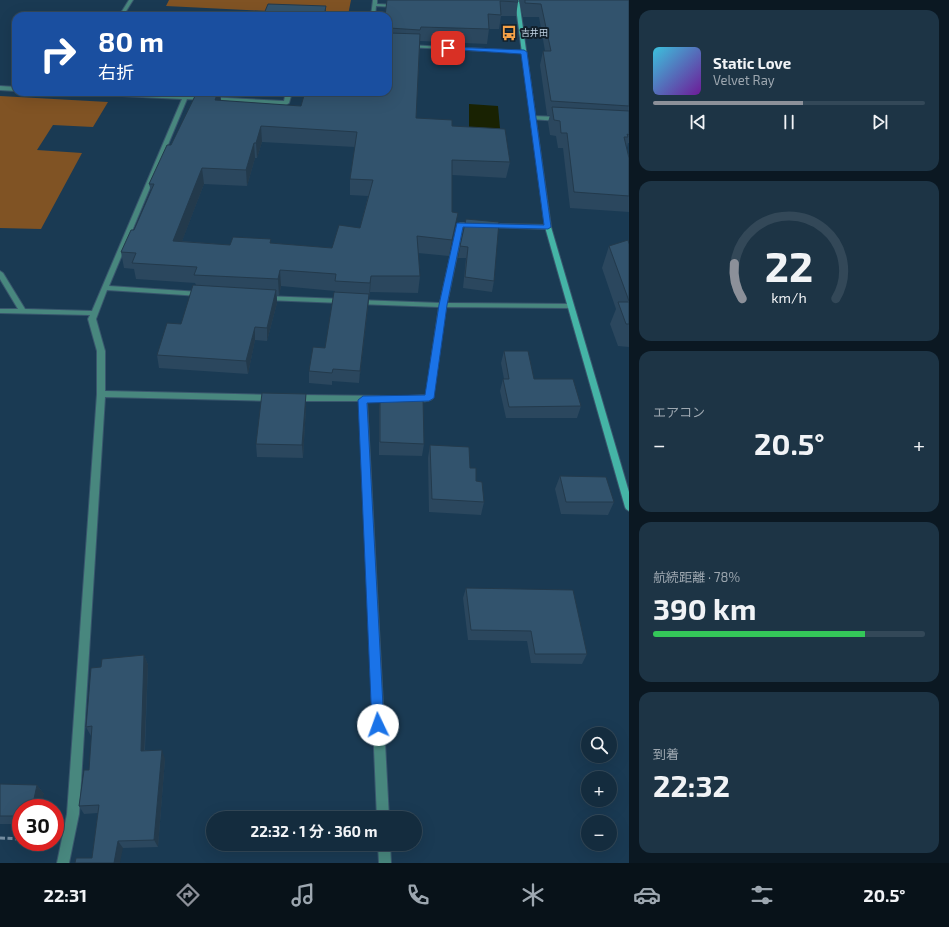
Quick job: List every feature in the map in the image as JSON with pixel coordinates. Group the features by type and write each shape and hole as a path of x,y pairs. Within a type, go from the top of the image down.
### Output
{"street":[{"path":"124,12 131,0"},
{"path":"517,0 548,227 629,507"},
{"path":"375,3 405,7"},
{"path":"510,10 518,10"},
{"path":"392,45 524,52"},
{"path":"0,88 12,89"},
{"path":"164,96 286,103 288,96"},
{"path":"63,863 73,814 101,394 101,351 92,319 185,97"},
{"path":"532,118 570,120"},
{"path":"101,394 363,400 429,398 443,305 460,225 548,227"},
{"path":"0,273 22,312"},
{"path":"106,288 207,295"},
{"path":"262,298 443,305 571,306"},
{"path":"0,311 95,313"},
{"path":"363,400 383,811"},
{"path":"384,851 385,863"}],"path":[{"path":"0,838 12,839"}],"shaded area":[{"path":"169,0 351,0 349,12 287,12 166,6"},
{"path":"0,96 108,102 93,127 53,125 37,150 82,153 41,229 0,228"},
{"path":"469,104 498,106 501,140 469,138"}],"building":[{"path":"387,0 518,0 518,2 500,1 501,15 488,14 489,29 421,27 420,30 392,28 392,12 386,12"},
{"path":"525,0 629,0 629,106 551,101 543,51 551,51 541,4 525,3"},
{"path":"268,4 326,6 325,12 265,12"},
{"path":"392,33 420,34 416,118 452,120 452,126 505,129 510,162 452,160 452,212 458,213 452,240 417,236 420,276 371,276 370,283 335,281 336,274 280,270 278,279 194,275 197,267 132,263 136,253 121,252 131,230 134,230 154,184 149,184 167,145 171,145 195,96 216,96 215,100 301,106 304,96 392,96","holes":["261,126 357,132 350,179 373,180 360,228 339,225 332,248 270,243 271,239 233,237 230,245 173,241 202,168 246,170"]},
{"path":"552,107 629,111 629,135 627,134 628,137 624,137 629,158 629,196 574,192 567,133 561,133 560,121 554,120"},
{"path":"466,219 499,222 494,281 465,277 468,247 460,246"},
{"path":"628,240 629,244 629,301 609,246"},
{"path":"193,285 276,290 267,328 255,327 246,361 157,355 167,323 181,324"},
{"path":"334,292 369,294 360,371 333,369 332,373 309,371 313,347 325,348"},
{"path":"618,302 629,302 629,324 626,324"},
{"path":"504,351 528,351 534,379 573,379 581,406 509,407 503,379 509,379"},
{"path":"262,393 306,394 302,445 256,444"},
{"path":"380,396 423,398 424,444 380,442"},
{"path":"430,445 469,447 470,468 476,468 476,481 482,482 484,502 432,499"},
{"path":"560,476 606,477 614,502 566,502"},
{"path":"466,588 573,590 587,654 535,654 531,631 471,630"},
{"path":"144,655 141,751 162,750 154,840 118,841 114,863 75,863 76,858 92,858 99,805 79,806 84,770 89,770 92,726 86,727 91,668 101,667 102,659"},
{"path":"0,784 37,785 34,799 12,799 12,816 0,816"}],"place":[{"name":"吉井田","path":"509,33"}],"route":[{"path":"378,725 363,400 429,398 443,305 460,225 548,227 524,52 448,48"}]}
